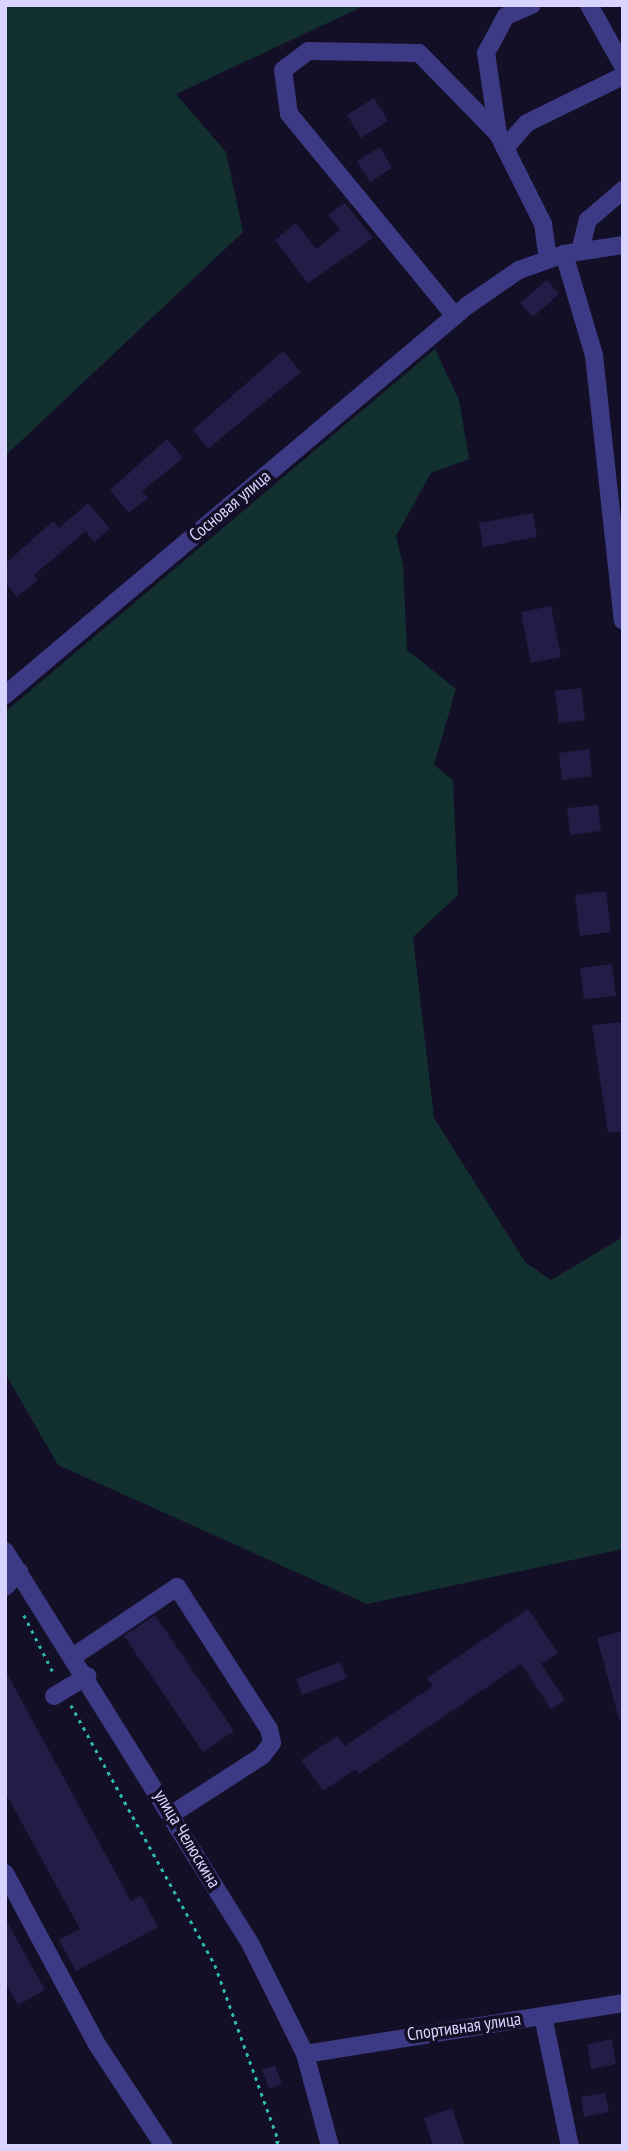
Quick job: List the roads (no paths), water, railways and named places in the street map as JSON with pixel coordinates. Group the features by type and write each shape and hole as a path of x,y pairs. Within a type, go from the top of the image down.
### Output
{"street":[{"path":"501,141 486,53 506,16 532,5"},
{"path":"589,5 623,66"},
{"path":"455,316 289,114 283,70 308,51 419,53 501,141 543,224 564,255 594,355 623,620"},
{"path":"501,141 527,122 623,76"},
{"path":"564,255 588,220 623,190"},
{"name":"Сосновая улица","path":"5,695 455,316 519,270 564,255 623,245"},
{"name":"улица Челюскина","path":"5,1551 74,1656 251,1945 305,2054 329,2145"},
{"path":"5,1587 19,1572"},
{"path":"74,1656 177,1587 269,1729 272,1743 262,1756 172,1814"},
{"path":"58,1693 86,1676"},
{"path":"5,1873 96,2043 164,2146"},
{"name":"Спортивная улица","path":"305,2054 623,2003"},
{"path":"543,2016 569,2146"}]}
